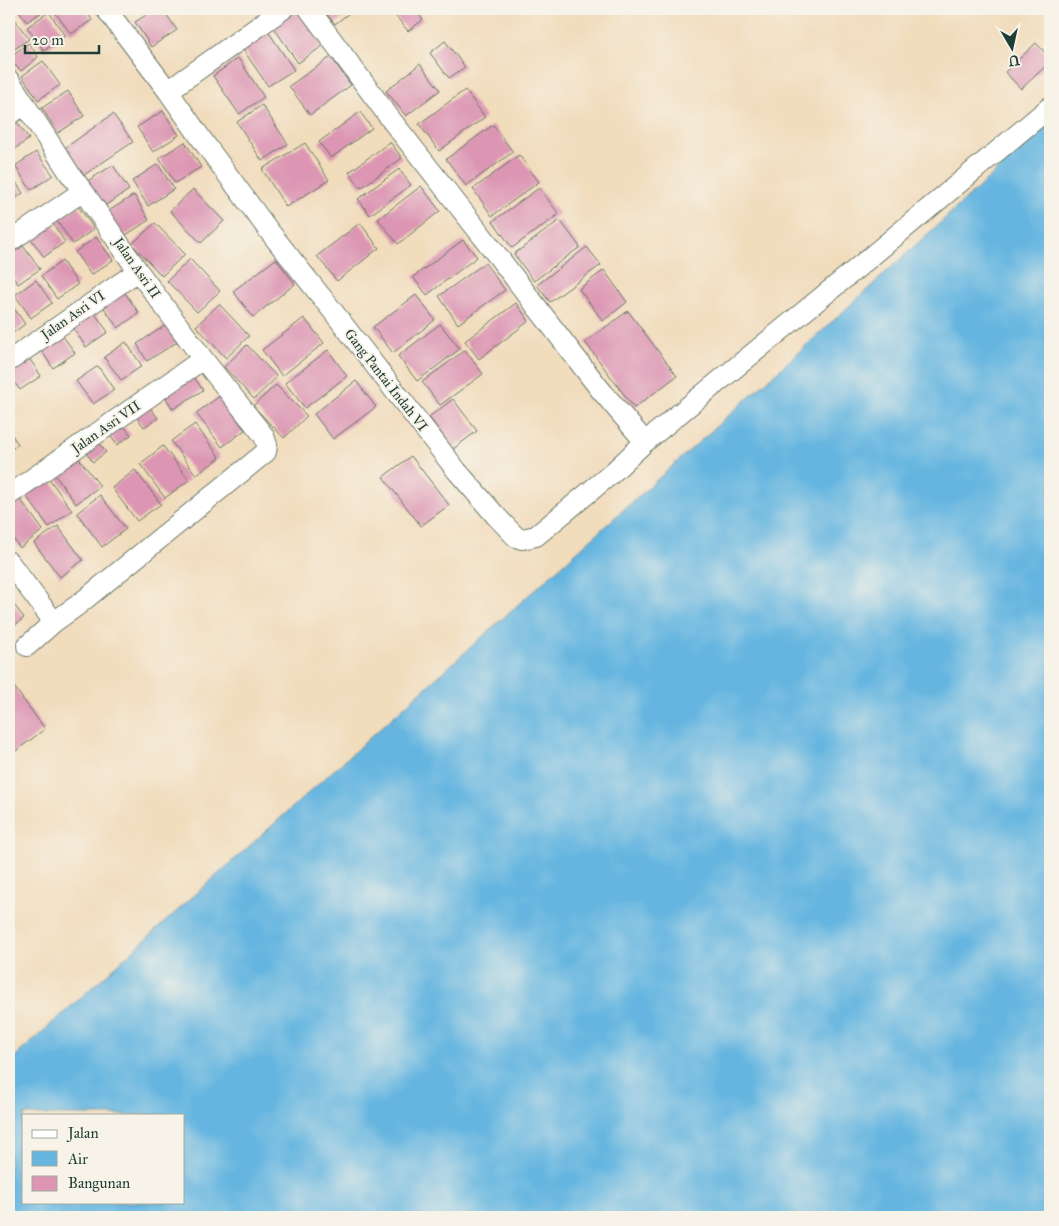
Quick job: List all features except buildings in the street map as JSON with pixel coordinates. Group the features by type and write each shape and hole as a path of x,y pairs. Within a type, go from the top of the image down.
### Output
{"street":[{"name":"Gang Pantai Indah VI","path":"106,9 269,231 457,471 516,537 522,539 536,536 645,442 1050,107"},
{"path":"168,91 283,9"},
{"path":"309,9 392,122 599,388 645,442"},
{"name":"Jalan Asri II","path":"9,80 17,109 84,191 138,271 203,359 264,436 268,445 266,452 54,622"},
{"path":"9,242 84,191"},
{"name":"Jalan Asri VI","path":"9,361 138,271"},
{"name":"Jalan Asri VII","path":"9,495 203,359"},
{"path":"9,562 54,622 27,646"}],"water":[{"path":"1050,122 1050,1217 9,1217 9,1062 798,353"}]}
